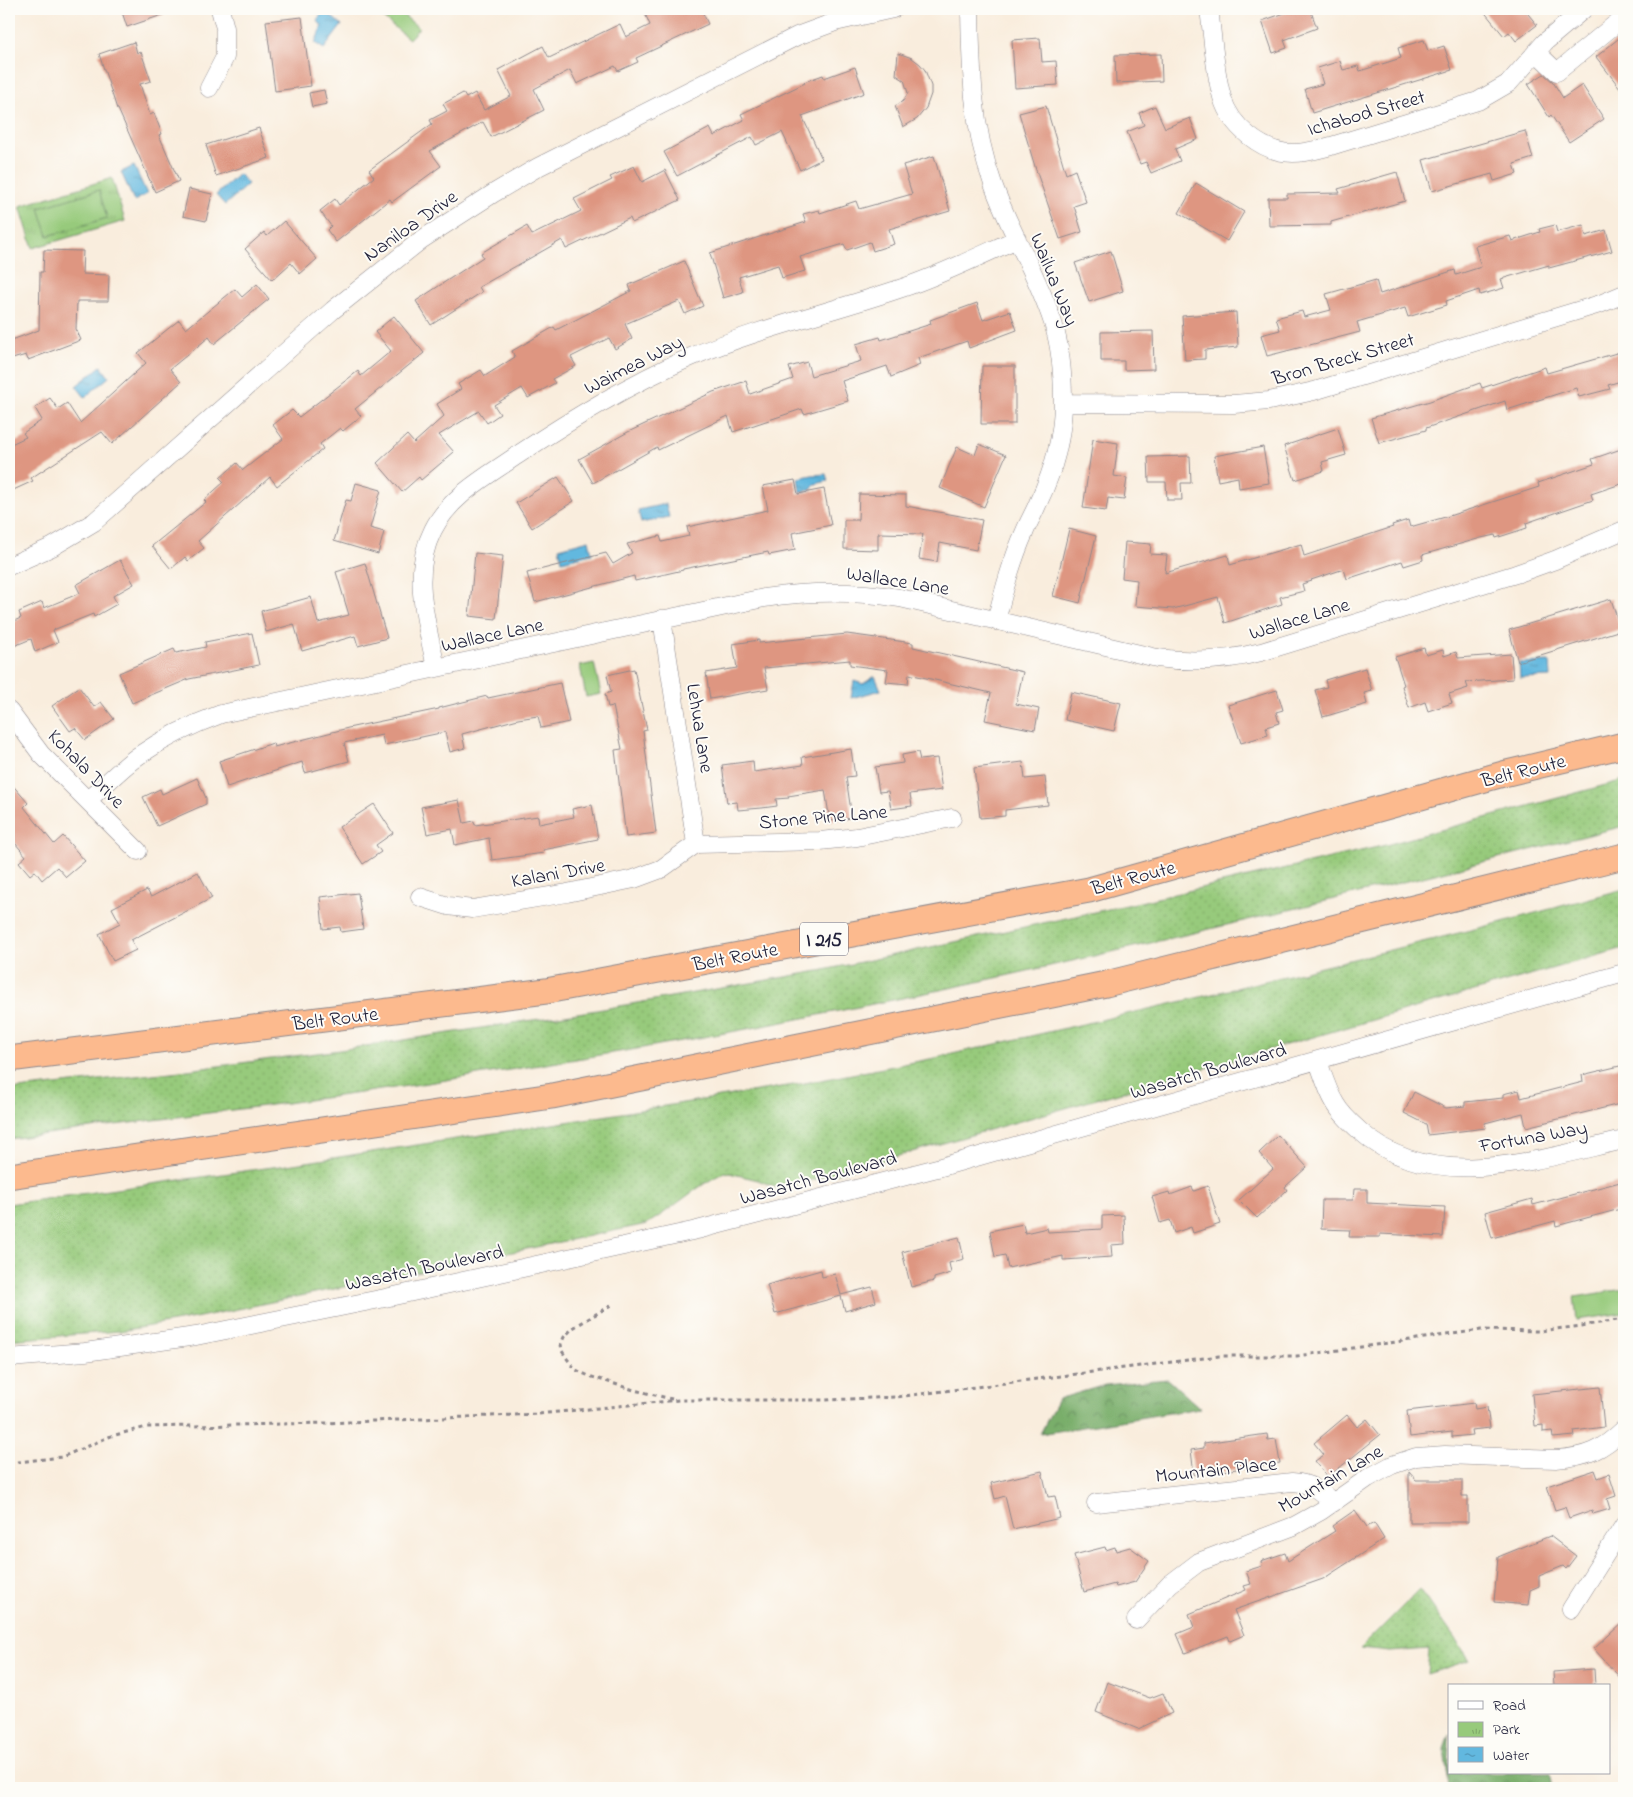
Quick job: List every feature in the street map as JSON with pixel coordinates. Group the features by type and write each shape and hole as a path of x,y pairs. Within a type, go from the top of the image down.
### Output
{"highway":[{"name":"Belt Route","path":"9,1059 546,991 1089,890 1503,774 1624,745"},
{"path":"9,1176 562,1094 1106,984 1624,856"}],"street":[{"path":"209,88 225,57 225,28 220,9"},
{"name":"Naniloa Drive","path":"9,566 52,547 94,522 333,310 392,262 457,216 538,167 797,36 835,22 892,9"},
{"name":"Wailua Way","path":"970,9 971,75 979,134 992,182 1053,323 1060,356 1063,403 1060,436 1052,469 1014,559 996,621"},
{"name":"Ichabod Street","path":"1209,9 1218,81 1222,99 1231,117 1243,131 1272,149 1292,153 1312,152 1478,101 1509,84 1536,52"},
{"path":"1584,9 1536,52 1557,72 1624,17"},
{"name":"Waimea Way","path":"436,668 422,599 421,579 424,552 433,529 446,510 466,490 582,414 623,390 691,358 730,342 902,288 1017,239"},
{"name":"Bron Breck Street","path":"1063,403 1234,404 1285,398 1314,391 1591,307 1624,294"},
{"name":"Wallace Lane","path":"88,800 136,758 168,737 203,720 240,709 771,597 809,592 878,595 900,598 1157,658 1192,661 1227,659 1261,652 1516,574 1556,560 1624,530"},
{"name":"Lehua Lane","path":"662,619 696,844"},
{"name":"Kohala Drive","path":"9,711 41,754 138,851"},
{"name":"Stone Pine Lane","path":"696,844 820,841 866,836 952,818"},
{"name":"Kalani Drive","path":"420,897 448,906 472,909 567,893 634,879 661,869 696,844"},
{"name":"Wasatch Boulevard","path":"9,1358 84,1352 196,1336 366,1302 697,1230 942,1167 1624,973"},
{"name":"Fortuna Way","path":"1318,1061 1329,1093 1336,1106 1345,1116 1366,1136 1379,1145 1419,1161 1453,1167 1499,1166 1624,1140"},
{"name":"Mountain Lane","path":"1136,1620 1170,1584 1199,1562 1294,1526 1333,1503 1386,1467 1404,1460 1444,1455 1573,1458 1603,1447 1624,1429"},
{"name":"Mountain Place","path":"1096,1503 1300,1482 1316,1488 1333,1503"},
{"path":"1571,1609 1624,1525"}],"path":[{"path":"611,1305 573,1328 564,1337 561,1344 562,1351 568,1360 576,1370 589,1376 680,1400"},
{"path":"9,1463 62,1457 111,1436 147,1427 326,1423 529,1414 680,1400 826,1400 896,1397 1219,1356 1297,1356 1481,1330 1540,1331 1624,1319"}],"green space":[{"path":"389,9 396,9 419,28 409,39 382,17"},
{"path":"112,178 125,221 33,248 20,206"},
{"path":"99,190 107,218 48,236 39,208"},
{"path":"594,663 601,694 586,697 580,666"},
{"path":"1624,780 1624,826 1378,888 1006,976 756,1027 631,1050 423,1084 9,1139 9,1090 180,1071 340,1050 597,1010 819,971 1127,905 1382,846"},
{"path":"1624,889 1624,948 870,1164 780,1189 758,1180 725,1172 704,1184 647,1224 185,1320 120,1331 9,1340 9,1204 287,1165 566,1122 800,1084 935,1058 1192,999 1491,925"},
{"path":"1624,1289 1624,1313 1577,1320 1574,1297"},
{"path":"1168,1379 1200,1408 1040,1434 1058,1399 1105,1385"},
{"path":"1420,1589 1470,1660 1427,1674 1429,1649 1389,1652 1360,1649"},
{"path":"1448,1737 1448,1774 1550,1774 1553,1788 1449,1788 1444,1748"}],"water":[{"path":"324,11 342,25 324,49 315,43 322,26 317,20"},
{"path":"134,166 147,194 134,201 121,172"},
{"path":"239,174 248,184 225,205 216,195"},
{"path":"101,366 109,377 85,397 76,386"},
{"path":"826,474 828,481 815,484 811,490 800,492 798,478"},
{"path":"666,504 669,517 641,523 638,510"},
{"path":"589,540 592,554 562,561 559,548"},
{"path":"1550,662 1551,677 1520,678 1519,663"},
{"path":"875,676 881,690 851,698 854,681 863,684"}],"building":[{"path":"121,9 173,9 174,11 127,27"},
{"path":"643,9 701,9 708,24 636,58 638,62 618,71 615,66 577,84 570,70 534,89 544,110 491,137 483,122 430,151 441,166 392,202 390,199 336,242 327,230 331,226 320,211 335,199 339,205 374,177 369,170 432,124 430,120 447,111 443,104 463,93 466,98 475,93 484,110 511,96 498,70 543,46 549,58 620,24 626,37 650,25"},
{"path":"1296,9 1310,9 1317,28 1284,40 1287,48 1273,53 1262,21"},
{"path":"1482,9 1524,9 1537,25 1516,41 1509,32 1504,36"},
{"path":"302,17 311,86 275,91 266,21"},
{"path":"1624,34 1624,93 1596,57"},
{"path":"1040,38 1042,62 1056,61 1058,85 1015,88 1012,40"},
{"path":"1424,40 1428,51 1444,46 1452,70 1312,113 1305,89 1323,84 1318,68 1340,61 1343,70 1358,66 1360,71 1401,58 1398,48"},
{"path":"134,42 137,53 141,52 151,81 140,84 150,115 154,113 162,134 159,135 179,181 155,192 117,109 99,54"},
{"path":"898,53 912,58 920,64 925,70 931,86 931,94 926,108 917,119 903,127 895,106 903,101 908,93 904,80 896,75"},
{"path":"1161,54 1162,81 1116,83 1115,55"},
{"path":"855,67 864,93 802,116 822,159 800,170 782,132 756,145 752,137 677,176 664,152 710,128 714,136 744,120 741,114 804,82 823,75 824,78"},
{"path":"1544,74 1553,82 1563,98 1582,85 1604,119 1569,142 1551,115 1549,117 1528,84"},
{"path":"324,90 327,104 312,107 309,93"},
{"path":"1046,106 1066,174 1075,170 1086,202 1074,206 1082,232 1060,239 1019,113"},
{"path":"1155,106 1165,128 1190,118 1198,139 1175,149 1180,161 1151,173 1146,162 1140,164 1127,132 1144,125 1139,113"},
{"path":"259,128 269,158 216,176 206,145"},
{"path":"1525,131 1533,158 1514,164 1517,174 1494,181 1492,174 1432,191 1423,160"},
{"path":"934,156 950,211 889,229 894,244 873,251 870,242 847,250 844,244 800,257 805,271 782,278 778,265 739,277 743,292 723,298 710,253 806,222 803,214 819,210 820,213 856,201 859,209 912,194 903,165"},
{"path":"634,166 642,182 665,170 680,200 632,223 630,218 566,249 562,240 479,287 482,292 431,325 416,301 483,257 481,253 527,226 532,235 581,211 574,199 612,180 610,177"},
{"path":"1397,172 1405,201 1331,222 1331,225 1269,226 1268,198 1287,198 1287,194 1340,193 1338,189"},
{"path":"1196,183 1244,212 1227,241 1179,213"},
{"path":"189,189 212,194 206,221 183,216"},
{"path":"284,221 317,259 300,274 291,263 272,280 245,249 264,232 267,236"},
{"path":"1555,225 1557,232 1583,225 1586,236 1606,230 1612,251 1549,268 1549,265 1501,279 1504,288 1480,295 1479,290 1446,301 1447,305 1408,317 1405,308 1357,322 1360,332 1267,356 1261,335 1280,330 1276,318 1302,311 1304,317 1331,310 1326,294 1376,280 1380,294 1455,270 1456,275 1481,267 1475,246 1510,236 1512,241 1540,232 1539,229"},
{"path":"44,250 83,251 82,274 109,275 108,301 77,301 76,329 81,340 28,360 26,355 9,360 9,341 39,330 40,272 43,272"},
{"path":"1111,251 1123,291 1089,302 1075,263"},
{"path":"684,261 703,306 685,314 679,301 625,324 632,339 615,349 609,338 571,357 576,366 552,379 555,383 528,398 522,388 494,405 500,414 487,423 479,411 439,435 454,452 421,480 419,477 402,492 377,463 407,435 414,443 444,416 437,404 461,389 458,384 481,370 485,376 515,357 512,351 554,327 556,330 631,291 629,285"},
{"path":"257,284 269,299 214,344 209,337 170,369 181,382 112,444 102,432 31,478 33,481 9,492 9,445 26,437 23,433 42,420 35,408 50,398 58,409 67,403 80,423 146,363 138,353 179,320 186,329 235,289 242,297"},
{"path":"977,303 983,320 1010,311 1017,330 969,348 967,341 918,358 920,365 891,377 887,366 842,381 848,401 804,414 802,409 733,432 728,416 658,450 657,447 593,483 579,459 628,432 713,392 746,381 750,394 793,379 789,367 807,362 811,376 861,361 856,344 880,337 881,340 931,324 930,320"},
{"path":"1236,312 1238,347 1205,350 1205,359 1185,360 1182,316"},
{"path":"394,316 424,353 355,409 361,416 343,431 340,428 320,444 323,449 277,486 270,477 198,541 204,548 188,561 185,557 171,569 152,546 206,502 204,500 224,482 220,478 237,463 243,470 283,439 273,425 292,410 299,417 358,371 361,376 391,351 375,332"},
{"path":"1153,331 1154,369 1124,370 1124,361 1101,361 1101,332"},
{"path":"1620,352 1624,366 1624,380 1608,385 1610,389 1579,397 1576,388 1507,410 1505,401 1426,428 1426,430 1379,443 1371,418 1430,401 1480,383 1482,388 1545,367 1547,373"},
{"path":"982,366 1015,366 1015,424 981,424"},
{"path":"1338,428 1346,455 1322,462 1324,471 1295,480 1284,446"},
{"path":"1093,439 1118,443 1114,476 1127,478 1124,500 1108,498 1106,511 1083,508"},
{"path":"979,444 1006,455 984,507 940,488 957,447 975,455"},
{"path":"1263,447 1269,483 1239,488 1238,477 1218,481 1214,456"},
{"path":"1624,448 1624,483 1591,494 1593,500 1526,523 1527,528 1496,538 1495,535 1481,538 1422,555 1423,560 1404,566 1402,561 1347,579 1344,569 1311,580 1302,584 1304,591 1280,597 1282,604 1225,623 1218,597 1173,609 1135,606 1137,580 1122,578 1125,542 1151,544 1150,554 1167,555 1165,573 1228,555 1230,565 1301,544 1304,556 1393,527 1392,525 1408,520 1410,527 1539,487 1538,483 1594,464 1592,459"},
{"path":"1190,456 1191,483 1181,483 1182,500 1167,500 1166,482 1149,482 1148,457"},
{"path":"558,477 574,501 532,528 516,503"},
{"path":"795,480 798,494 824,489 831,525 792,533 795,550 769,555 768,552 635,581 634,576 535,602 527,573 606,553 613,564 632,553 627,544 660,536 662,542 689,536 687,527 768,510 763,486"},
{"path":"356,483 381,490 370,528 384,532 378,554 334,541 346,500 351,501"},
{"path":"859,494 906,495 906,506 982,520 976,550 940,543 937,562 919,559 923,534 878,533 878,550 844,549 844,520 858,520"},
{"path":"1069,529 1096,536 1080,603 1053,596"},
{"path":"475,553 503,556 496,619 469,616"},
{"path":"120,560 134,584 113,596 117,604 94,617 93,614 53,630 58,642 35,652 31,639 9,648 9,623 21,618 19,612 42,602 44,608 80,593 76,585"},
{"path":"365,563 387,638 358,646 355,636 302,651 294,624 266,632 261,611 311,597 318,623 349,615 336,572"},
{"path":"1611,599 1621,630 1518,662 1509,630"},
{"path":"252,633 259,665 189,679 132,703 119,673 174,649 176,653 206,647 205,642"},
{"path":"847,634 913,643 913,647 1023,672 1016,704 1039,709 1035,730 985,720 991,693 909,674 908,684 886,682 888,670 850,665 850,660 764,668 768,689 710,699 706,673 737,668 733,644 759,640 759,643"},
{"path":"1424,648 1426,655 1443,650 1444,656 1456,652 1458,658 1511,654 1513,679 1466,682 1468,688 1449,694 1452,703 1428,711 1425,702 1409,708 1395,657"},
{"path":"1365,668 1372,691 1364,693 1367,704 1323,717 1315,690 1327,687 1325,680"},
{"path":"634,669 647,730 643,731 656,833 626,837 615,750 622,749 613,706 608,707 605,694 611,692 607,675"},
{"path":"560,683 569,722 541,728 538,716 518,719 462,734 465,748 450,752 445,732 384,745 382,735 344,743 349,761 305,773 302,762 227,787 219,761 273,743 274,747 487,696 488,698"},
{"path":"79,687 94,707 101,702 114,719 85,740 75,728 70,731 52,706"},
{"path":"1277,690 1283,710 1276,712 1279,723 1266,727 1268,735 1241,743 1228,705"},
{"path":"1071,692 1121,703 1114,731 1065,720"},
{"path":"851,749 855,776 846,777 852,818 830,821 825,790 776,799 777,806 762,808 738,810 737,802 727,803 722,765 753,761 754,772 803,765 802,757"},
{"path":"918,752 920,760 937,758 942,790 910,794 912,806 891,809 888,791 879,792 875,767 903,763 902,755"},
{"path":"1023,762 1025,779 1045,777 1048,805 1005,810 1005,816 980,818 974,768"},
{"path":"197,778 206,798 206,804 157,826 143,797 160,789 162,794"},
{"path":"9,781 28,803 24,807 54,844 63,836 85,861 66,877 57,867 42,880 35,871 30,875 19,862 26,856 9,836"},
{"path":"459,800 464,823 474,821 475,825 538,816 539,824 574,817 572,809 592,805 598,839 543,850 544,853 492,860 489,838 455,845 452,829 427,834 421,807"},
{"path":"374,804 393,833 376,845 381,852 363,864 339,827"},
{"path":"198,872 212,898 131,940 136,950 113,961 99,934 120,923 112,908 147,890 151,897"},
{"path":"358,893 363,929 341,932 340,927 323,929 320,897"},
{"path":"1624,1065 1624,1087 1621,1088 1624,1103 1526,1127 1523,1113 1485,1123 1486,1128 1428,1135 1426,1124 1404,1113 1414,1092 1446,1108 1465,1106 1465,1102 1503,1098 1503,1094 1519,1090 1521,1098 1583,1082 1582,1075"},
{"path":"1278,1135 1307,1167 1285,1187 1287,1190 1257,1218 1239,1200 1273,1169 1259,1153"},
{"path":"1624,1181 1624,1208 1556,1226 1555,1221 1492,1238 1485,1212 1532,1199 1533,1205"},
{"path":"1208,1186 1220,1224 1193,1233 1191,1227 1174,1233 1170,1220 1160,1223 1152,1197 1169,1192 1170,1195 1192,1187 1194,1191"},
{"path":"1354,1189 1367,1189 1367,1203 1445,1207 1443,1237 1380,1234 1380,1237 1349,1237 1350,1230 1321,1229 1322,1200 1353,1200"},
{"path":"1124,1215 1125,1244 1111,1245 1112,1257 1063,1260 1063,1256 1008,1268 1005,1255 995,1257 990,1231 1023,1224 1025,1233 1047,1228 1048,1232 1102,1229 1102,1216"},
{"path":"959,1237 964,1259 949,1263 951,1273 934,1278 934,1281 911,1287 902,1252"},
{"path":"821,1270 822,1277 835,1274 841,1295 872,1287 876,1302 845,1311 841,1296 775,1314 767,1285"},
{"path":"1600,1387 1604,1427 1574,1431 1575,1436 1553,1438 1552,1431 1543,1432 1543,1425 1535,1426 1532,1394"},
{"path":"1474,1403 1475,1409 1487,1407 1490,1428 1471,1430 1472,1435 1452,1437 1452,1432 1410,1437 1407,1411"},
{"path":"1347,1415 1357,1427 1367,1419 1380,1435 1328,1477 1315,1461 1324,1455 1314,1443"},
{"path":"1267,1434 1268,1440 1276,1439 1280,1463 1194,1475 1191,1450 1204,1448 1204,1443"},
{"path":"1595,1470 1598,1478 1609,1474 1616,1496 1607,1499 1610,1509 1593,1514 1592,1510 1569,1518 1565,1507 1555,1510 1547,1486"},
{"path":"1042,1471 1048,1497 1055,1496 1060,1518 1013,1529 1005,1496 995,1499 991,1483"},
{"path":"1409,1472 1416,1480 1462,1480 1462,1496 1468,1496 1468,1522 1409,1522"},
{"path":"1355,1510 1367,1527 1374,1523 1384,1539 1323,1579 1234,1610 1244,1635 1230,1641 1228,1636 1185,1653 1177,1634 1194,1627 1189,1614 1246,1590 1244,1586 1251,1584 1246,1571 1262,1566 1261,1561 1285,1553 1288,1561 1335,1531 1332,1526"},
{"path":"1550,1536 1576,1556 1566,1569 1563,1566 1539,1576 1539,1586 1530,1590 1528,1605 1494,1602 1498,1557"},
{"path":"1105,1547 1106,1550 1115,1547 1116,1551 1130,1547 1149,1561 1135,1582 1116,1587 1115,1584 1084,1592 1074,1555"},
{"path":"1624,1621 1624,1682 1594,1649"},
{"path":"1594,1669 1595,1684 1554,1684 1553,1672"},
{"path":"1107,1682 1150,1698 1163,1693 1172,1713 1138,1729 1096,1712"}]}
